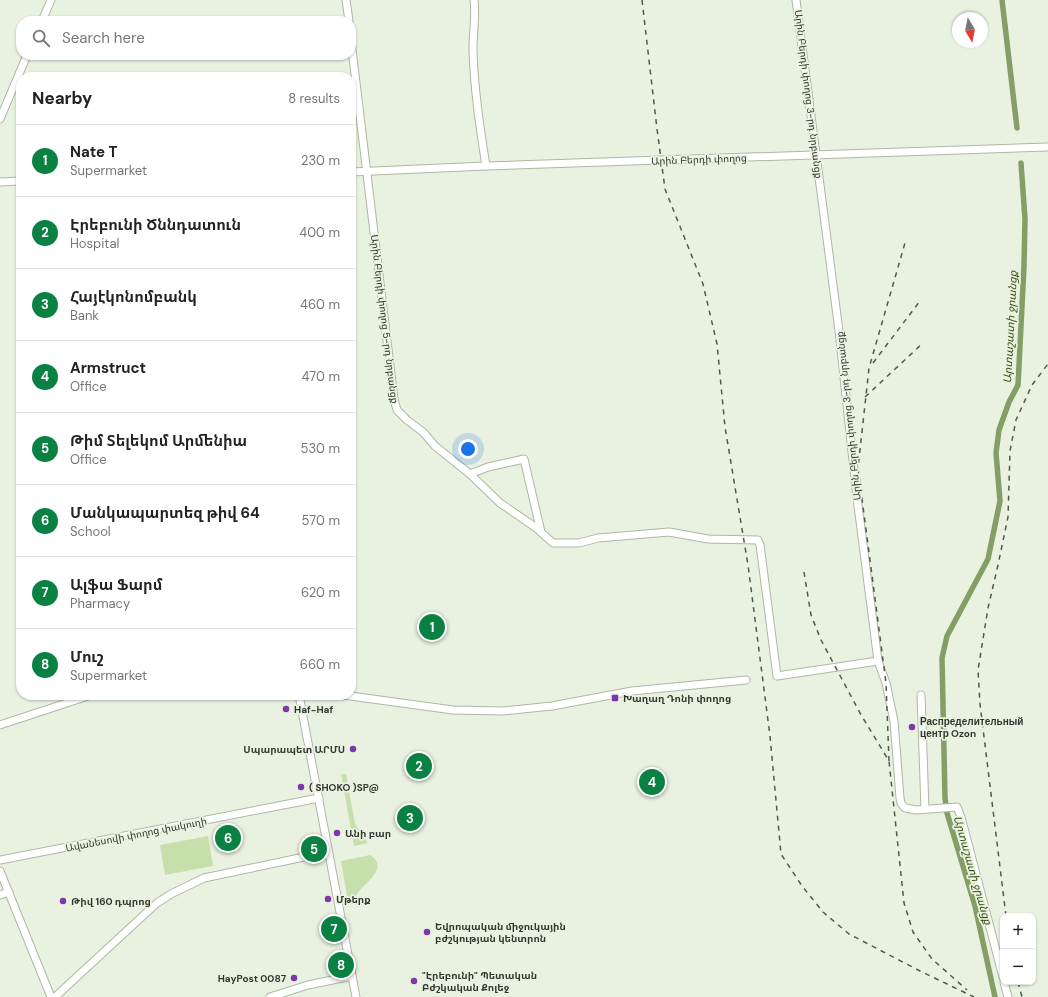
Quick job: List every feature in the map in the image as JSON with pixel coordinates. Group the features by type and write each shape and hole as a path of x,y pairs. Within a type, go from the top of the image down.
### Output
{"street":[{"path":"44,16 51,0"},
{"path":"346,0 348,16"},
{"path":"474,0 473,49 478,118 486,166"},
{"name":"Արին Բերդի փողոց 3-րդ նրբանցք","path":"796,0 839,331 857,498 878,661 886,683 894,721 901,804 905,808 916,810 957,807 961,817 1000,966"},
{"path":"20,72 25,60"},
{"name":"Արին Բերդի փողոց 5-րդ նրբանցք","path":"353,60 355,72"},
{"path":"0,119 16,81"},
{"name":"Արին Բերդի փողոց 5-րդ նրբանցք","path":"356,82 394,399 397,410 423,432 435,446 470,474 500,503 541,532 553,543 579,543 598,538 669,532 708,539 758,540 777,676 878,661"},
{"name":"Արին Բերդի փողոց","path":"356,172 486,166 1048,147"},
{"path":"0,182 16,181"},
{"path":"470,474 488,467 524,459 541,532"},
{"path":"356,697 453,710 502,711 552,706 632,691 746,680"},
{"path":"921,695 926,809"},
{"path":"0,725 77,700"},
{"path":"300,700 356,997"},
{"name":"Ավանեսովի փողոց փակուղի","path":"0,860 319,798"},
{"path":"55,997 151,908 171,894 204,878 309,856"},
{"path":"0,871 51,997"},
{"path":"0,895 8,892"},
{"path":"270,997 308,985 352,976"},
{"path":"1005,985 1008,997"}],"green space":[{"path":"341,774 346,774 355,824 368,843 354,846"},
{"path":"208,836 213,866 165,875 160,845"},
{"path":"370,855 375,859 377,869 372,878 354,900 351,903 348,902 341,861"}],"waterway":[{"name":"Արտաշատի ջրանցք","path":"1002,0 1017,128"},
{"name":"Արտաշատի ջրանցք","path":"995,997 975,906 947,813 945,798 942,658 947,636 988,559 1000,501 996,453 999,430 1009,402 1018,385 1025,219 1021,163"}],"railway":[{"path":"642,0 665,189 703,284 717,344 725,427 748,565 770,736 781,854 802,886 823,912 849,934 974,997"},
{"path":"889,761 886,683 858,468 869,368 905,243"},
{"path":"873,363 920,301"},
{"path":"865,397 923,343"},
{"path":"1006,913 980,704 978,670 988,608 1008,517 1010,451 1016,420 1032,385 1048,364"},
{"path":"804,572 811,615 821,640 860,713 889,761 904,903 913,932 932,959 967,990"},
{"path":"1019,985 1022,997"}],"place":[{"name":"Nate T","path":"432,627"},
{"name":"Խաղաղ Դոնի փողոց","path":"615,698"},
{"name":"Haf-Haf","path":"286,709"},
{"name":"Распределительный центр Ozon","path":"912,727"},
{"name":"Սպարապետ ԱՐՄՍ","path":"353,749"},
{"name":"Էրեբունի Ծննդատուն","path":"419,766"},
{"name":"Armstruct","path":"652,782"},
{"name":"( SHOKO )SP@","path":"301,787"},
{"name":"Հայէկոնոմբանկ","path":"410,818"},
{"name":"Անի բար","path":"337,833"},
{"name":"Մանկապարտեզ թիվ 64","path":"228,838"},
{"name":"Թիմ Տելեկոմ Արմենիա","path":"314,849"},
{"name":"Մթերք","path":"328,899"},
{"name":"Թիվ 160 դպրոց","path":"63,901"},
{"name":"Ալֆա Ֆարմ","path":"334,929"},
{"name":"Եվրոպական միջուկային բժշկության կենտրոն","path":"427,932"},
{"name":"Մուշ","path":"341,965"},
{"name":"HayPost 0087","path":"294,978"},
{"name":"\"Էրեբունի\" Պետական Բժշկական Քոլեջ","path":"414,981"}]}
